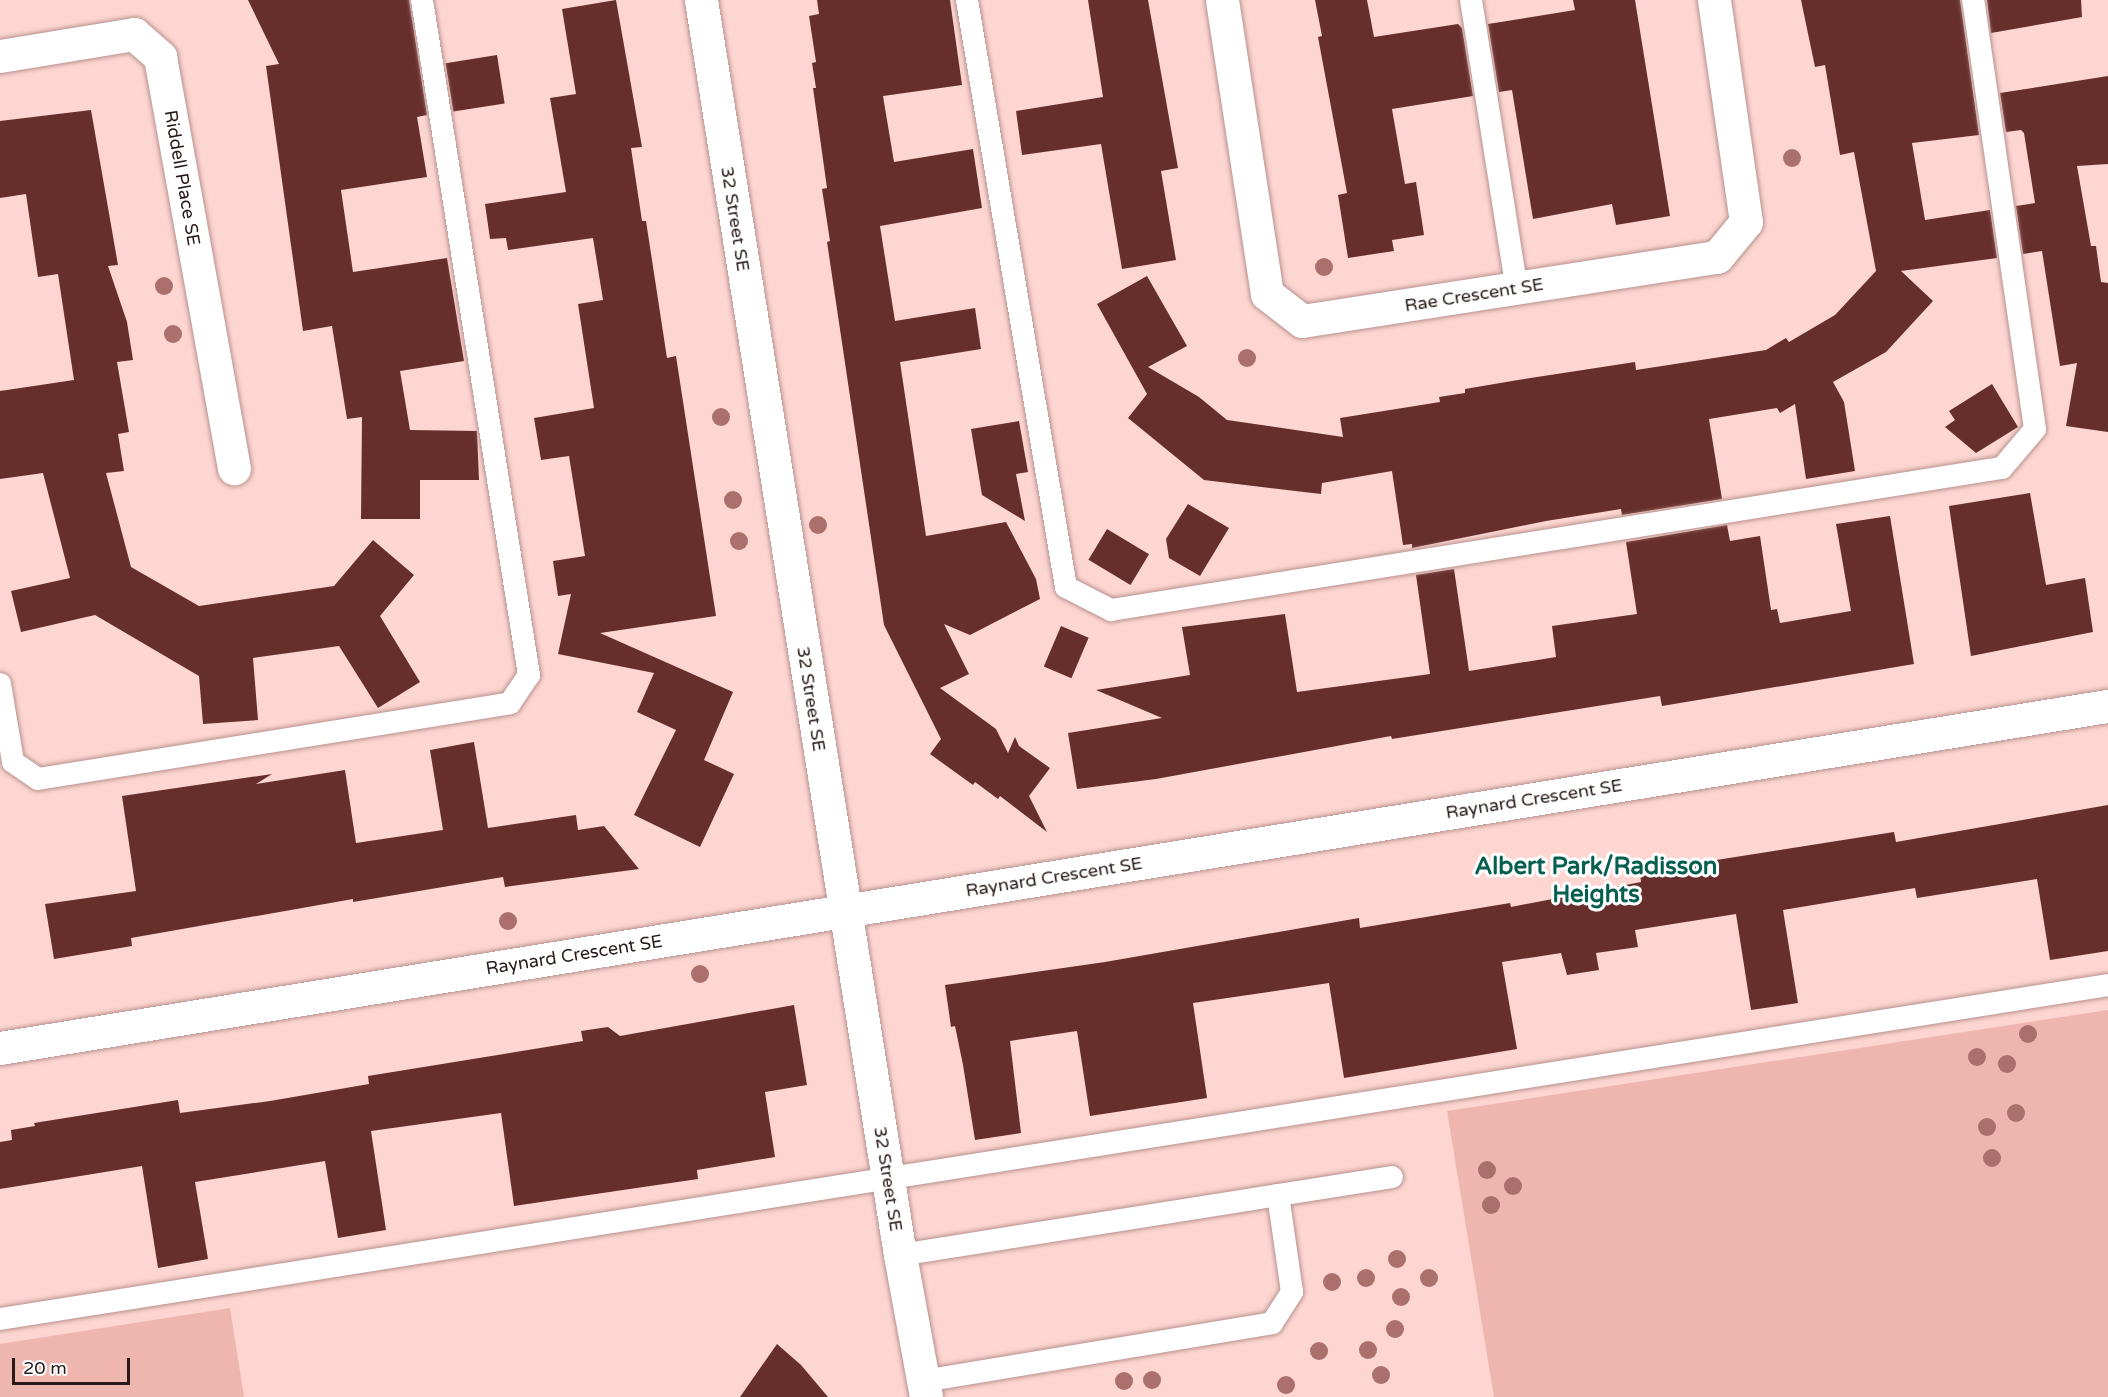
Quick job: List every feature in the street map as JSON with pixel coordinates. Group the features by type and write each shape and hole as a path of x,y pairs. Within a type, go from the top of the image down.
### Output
{"street":[{"name":"32 Street SE","path":"701,0 844,911 924,1389"},
{"name":"Rae Crescent SE","path":"1222,0 1267,294 1302,321 1717,257 1746,222 1714,0"},
{"name":"Riddell Place SE","path":"0,56 134,34 160,57 234,468"},
{"name":"Raynard Crescent SE","path":"0,1048 2108,706"}],"lane":[{"path":"0,684 13,762 38,779 510,704 529,675 422,0"},
{"path":"967,0 1066,587 1111,610 2002,468 2035,429 1973,0"},
{"path":"1471,0 1517,289"},
{"path":"0,1319 887,1176 2108,985"},
{"path":"900,1255 1392,1177"},
{"path":"924,1389 1272,1323 1292,1292 1278,1195"}],"shaded area":[{"path":"2108,1010 2108,1397 1494,1397 1447,1111"},
{"path":"230,1308 244,1397 0,1397 0,1344"}],"building":[{"path":"248,0 409,0 427,115 417,117 427,177 341,190 353,272 447,258 464,361 400,371 410,430 477,431 479,480 420,480 420,519 361,519 362,417 347,419 332,326 303,331 266,66 279,64"},
{"path":"616,0 642,147 631,148 642,221 646,221 667,358 676,356 716,616 600,633 733,692 704,760 734,774 700,847 634,815 676,730 637,712 654,673 558,654 571,594 558,596 553,561 585,556 569,456 541,460 534,418 594,408 578,304 603,300 593,238 508,250 506,238 490,239 485,204 566,192 550,98 576,94 562,9"},
{"path":"817,0 950,0 962,85 883,96 894,162 973,149 982,208 880,226 895,321 975,308 981,349 900,362 926,536 1006,522 1036,579 1040,599 970,635 944,624 969,674 940,688 996,729 1008,753 1015,737 1019,746 1050,768 1029,796 1047,832 1000,796 998,799 975,782 973,785 930,754 941,739 884,625 827,242 830,241 822,189 827,188 813,88 816,88 812,63 816,62 809,16 819,14"},
{"path":"1088,0 1148,0 1178,168 1161,171 1176,260 1122,269 1101,144 1022,155 1016,111 1103,97"},
{"path":"1315,0 1367,0 1374,37 1458,24 1462,28 1473,96 1392,109 1405,184 1416,182 1424,235 1392,240 1394,251 1348,258 1338,195 1347,193 1318,37 1322,36"},
{"path":"1573,0 1635,0 1670,216 1616,225 1612,204 1533,219 1512,90 1499,92 1488,24 1575,10"},
{"path":"1801,0 1960,0 1979,135 1912,143 1925,220 1990,210 1997,258 1901,271 1933,301 1886,352 1833,382 1844,402 1855,471 1806,479 1795,404 1780,413 1777,408 1709,419 1722,499 1622,515 1621,509 1546,521 1412,548 1412,544 1403,545 1392,471 1322,483 1321,494 1204,480 1128,418 1147,394 1097,304 1147,276 1187,346 1148,367 1199,397 1227,420 1343,437 1340,418 1440,402 1439,397 1465,393 1465,389 1518,380 1635,362 1636,370 1766,350 1786,338 1789,342 1835,315 1876,271 1854,152 1840,155 1825,65 1815,67"},
{"path":"1987,0 2081,0 2082,17 1991,33"},
{"path":"497,55 505,103 453,112 446,63"},
{"path":"2108,76 2108,164 2077,166 2091,246 2096,246 2101,282 2108,283 2108,432 2066,426 2077,363 2060,366 2042,251 2023,254 2016,206 2035,203 2024,133 2021,130 2006,132 2000,93"},
{"path":"91,110 118,265 108,266 127,322 133,360 117,362 129,432 118,434 124,471 106,473 131,567 199,606 334,586 373,540 414,575 380,616 420,682 378,708 339,646 253,658 258,720 203,724 199,676 95,615 21,632 11,591 70,578 43,473 0,479 0,391 74,380 58,274 38,277 26,194 0,198 0,121"},
{"path":"1992,384 2018,427 1976,453 1945,427 1955,420 1949,411"},
{"path":"1019,421 1028,472 1016,474 1025,521 982,495 971,429"},
{"path":"2030,493 2046,585 2085,578 2093,632 1971,656 1949,506"},
{"path":"1188,504 1229,528 1200,576 1169,558 1166,539"},
{"path":"1890,516 1914,664 1662,706 1660,696 1392,739 1391,736 1156,779 1077,789 1068,733 1162,718 1096,690 1190,675 1182,627 1285,614 1297,692 1430,674 1416,575 1454,569 1469,671 1556,657 1552,626 1637,614 1626,542 1727,525 1730,541 1760,536 1771,610 1777,609 1780,623 1851,611 1836,524"},
{"path":"1107,529 1149,554 1130,585 1088,560"},
{"path":"1061,626 1089,638 1071,678 1044,667"},
{"path":"474,742 488,828 576,815 578,830 604,826 639,869 505,887 503,877 353,902 353,899 131,938 132,946 54,959 45,904 136,891 122,796 272,774 256,784 345,770 356,843 443,830 430,750"},
{"path":"2108,805 2108,951 2050,960 2037,879 1917,898 1915,888 1783,910 1798,1003 1751,1010 1736,914 1635,930 1638,947 1596,953 1599,970 1567,975 1561,953 1502,962 1517,1049 1344,1078 1329,983 1193,1003 1207,1098 1090,1116 1077,1031 1010,1041 1021,1133 975,1140 963,1065 955,1026 951,1027 945,985 1105,962 1359,918 1360,928 1510,903 1511,907 1641,882 1640,872 1894,832 1896,842"},
{"path":"794,1005 807,1085 765,1092 775,1157 697,1170 698,1179 514,1206 501,1113 371,1131 386,1230 338,1238 325,1161 195,1182 208,1259 158,1268 142,1166 0,1189 0,1142 12,1140 11,1130 35,1126 34,1123 178,1100 180,1113 270,1101 369,1084 368,1076 583,1041 581,1031 608,1027 620,1036"},
{"path":"777,1344 801,1365 828,1397 740,1397"}],"district":[{"name":"Albert Park/Radisson Heights","path":"1596,881"}]}
